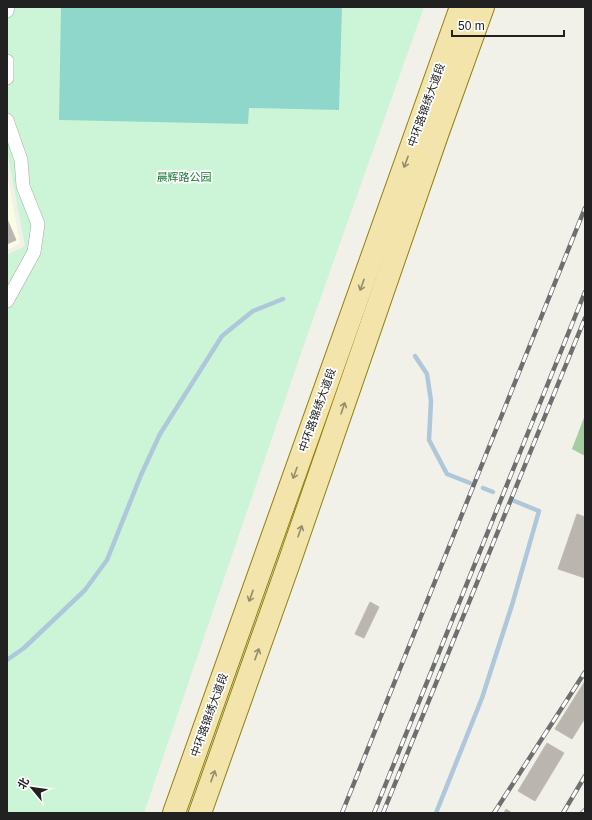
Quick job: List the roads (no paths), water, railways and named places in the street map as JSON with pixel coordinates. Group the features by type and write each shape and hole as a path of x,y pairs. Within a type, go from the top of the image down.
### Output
{"main road":[{"name":"中环路锦绣大道段","path":"174,813 461,7"},
{"name":"中环路锦绣大道段","path":"200,813 288,568 438,132 483,7"}],"street":[{"path":"7,61 7,78"},
{"path":"7,120 20,160 23,186 38,224 34,252 7,301"}],"waterway":[{"path":"7,660 24,648 85,590 107,560 141,475 160,434 222,336 253,311 283,299"},
{"path":"415,356 427,374 431,401 429,440 447,474 470,483"},
{"path":"483,488 493,492"},
{"path":"436,813 482,698 512,605 539,511 512,500"}],"railway":[{"path":"342,813 585,208"},
{"path":"374,813 585,292"},
{"path":"383,813 585,318"},
{"path":"494,813 585,672"},
{"path":"563,813 585,776"},
{"path":"582,813 585,810"}],"park label":[{"name":"晨辉路公园","path":"184,177"}]}
